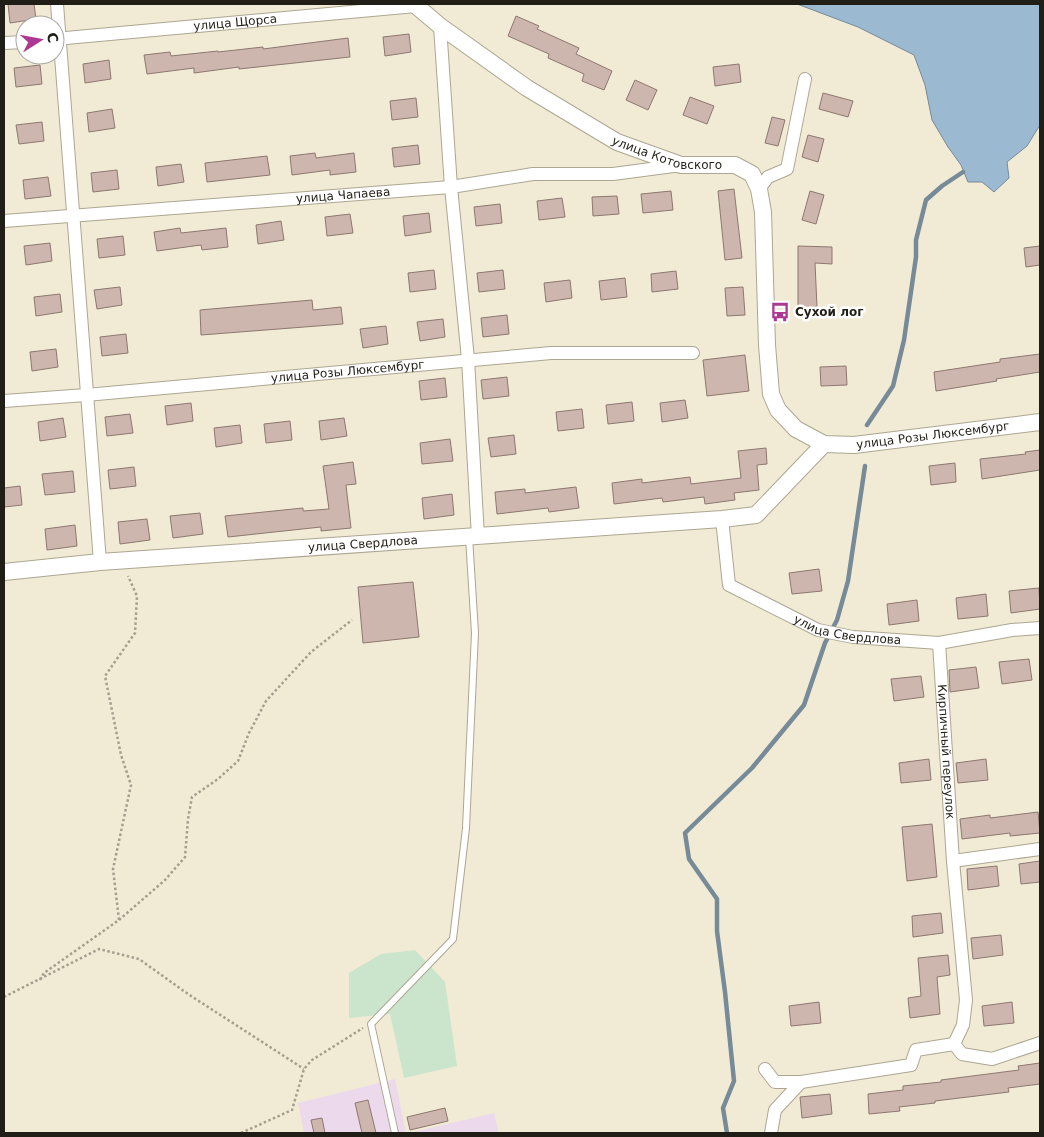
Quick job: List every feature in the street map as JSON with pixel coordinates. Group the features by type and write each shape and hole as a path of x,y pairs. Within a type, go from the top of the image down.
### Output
{"street":[{"name":"улица Щорса","path":"65,38 415,5"},
{"name":"улица Котовского","path":"415,5 440,26 527,88 617,142 681,165 735,166 752,174 760,188"},
{"path":"440,26 451,187 468,359 473,537"},
{"path":"59,65 100,562"},
{"path":"805,79 787,169 768,177 760,188 763,212 767,345 771,394 778,410 796,429 824,444"},
{"name":"улица Чапаева","path":"4,221 451,187 533,174 612,174 681,165"},
{"name":"улица Розы Люксембург","path":"4,401 551,353 693,353"},
{"name":"улица Розы Люксембург","path":"824,444 854,445 1040,422"},
{"name":"улица Свердлова","path":"4,572 100,562 473,537 756,515 824,444"},
{"name":"улица Свердлова","path":"722,519 729,585 818,630 853,637 938,643 1012,630 1040,628"},
{"name":"Кирпичный переулок","path":"938,643 953,861 966,1000 963,1025 954,1044"},
{"path":"953,861 1040,849"},
{"path":"765,1069 775,1082 801,1082 911,1065 916,1050 954,1044 962,1054 992,1059 1040,1043"},
{"path":"771,1133 775,1110 801,1082"}],"lane":[{"path":"395,1133 371,1024 453,940 466,828 475,633 473,537"}],"path":[{"path":"119,920 113,870 131,785 121,755 105,676 135,633 137,596 129,576 122,573"},
{"path":"40,980 44,973 119,920 165,880 185,857 192,797 218,779 238,761 249,733 266,701 311,652 352,620"},
{"path":"4,997 99,948 139,959 188,994 304,1069"},
{"path":"241,1133 292,1110 304,1069 312,1060 371,1024"}],"shaded area":[{"path":"395,1079 406,1133 304,1133 298,1103"},
{"path":"494,1113 499,1133 409,1133"}],"green space":[{"path":"415,950 445,982 457,1066 404,1078 390,1014 349,1018 349,973 381,954"}],"water":[{"path":"797,4 1040,4 1040,125 1027,146 1007,162 1009,178 994,192 982,182 968,182 961,165 932,120 925,85 914,55 858,27"}],"building":[{"path":"8,4 34,4 35,15 15,15 15,22 10,23"},
{"path":"516,16 539,26 537,29 579,48 576,54 612,71 604,90 582,81 584,74 548,58 549,54 508,36"},
{"path":"409,34 411,52 385,56 383,37"},
{"path":"348,38 350,57 194,73 194,68 147,74 144,55 170,52 171,56 263,47 263,49"},
{"path":"109,60 111,79 85,83 83,64"},
{"path":"739,64 741,82 715,86 713,67"},
{"path":"40,65 42,84 16,87 14,68"},
{"path":"635,80 657,90 648,110 626,100"},
{"path":"823,93 853,101 848,117 819,109"},
{"path":"690,97 714,106 707,124 683,115"},
{"path":"416,98 418,117 392,120 390,101"},
{"path":"112,109 115,128 89,132 87,113"},
{"path":"772,117 785,120 778,146 765,143"},
{"path":"42,122 44,141 19,144 16,125"},
{"path":"808,135 824,139 818,162 802,157"},
{"path":"418,145 420,164 394,167 392,148"},
{"path":"315,153 316,158 354,153 356,172 330,175 330,170 292,175 290,156"},
{"path":"267,156 270,175 207,182 205,163"},
{"path":"181,164 184,182 158,186 156,167"},
{"path":"117,170 119,189 93,192 91,173"},
{"path":"48,177 51,196 25,199 23,180"},
{"path":"734,189 742,258 725,260 718,191"},
{"path":"671,191 673,210 643,213 641,194"},
{"path":"810,191 824,195 816,224 802,220"},
{"path":"617,196 619,214 593,216 592,197"},
{"path":"562,198 565,217 539,220 537,201"},
{"path":"500,204 502,223 476,226 474,207"},
{"path":"429,213 431,232 405,236 403,216"},
{"path":"350,214 353,233 327,236 325,217"},
{"path":"281,221 284,240 258,244 256,225"},
{"path":"180,228 181,233 226,228 228,247 202,250 201,245 157,251 154,232"},
{"path":"123,236 125,255 99,258 97,239"},
{"path":"50,243 52,261 26,265 24,246"},
{"path":"798,246 832,247 832,264 815,263 817,307 798,308"},
{"path":"1040,246 1040,265 1026,267 1024,248"},
{"path":"434,270 436,289 410,292 408,273"},
{"path":"503,270 505,289 479,292 477,273"},
{"path":"676,271 678,289 652,292 651,274"},
{"path":"625,278 627,297 601,300 599,281"},
{"path":"570,280 572,298 546,302 544,283"},
{"path":"120,287 122,305 97,309 94,290"},
{"path":"743,287 745,315 727,316 725,288"},
{"path":"60,294 62,312 36,316 34,297"},
{"path":"312,300 313,310 341,307 343,324 201,335 200,310"},
{"path":"507,315 509,334 483,337 481,318"},
{"path":"443,319 445,337 420,341 417,322"},
{"path":"386,326 388,344 363,348 360,329"},
{"path":"126,334 128,353 102,356 100,337"},
{"path":"56,349 58,367 32,371 30,352"},
{"path":"1040,354 1040,372 936,391 934,372 1000,362 1000,359"},
{"path":"745,355 749,391 707,396 703,360"},
{"path":"846,366 847,385 821,386 820,367"},
{"path":"507,377 509,396 483,399 481,380"},
{"path":"445,378 447,397 421,400 419,381"},
{"path":"685,400 688,418 662,422 660,403"},
{"path":"632,402 634,421 608,424 606,405"},
{"path":"191,403 193,421 167,425 165,406"},
{"path":"582,409 584,428 558,431 556,412"},
{"path":"130,414 133,433 107,436 105,417"},
{"path":"63,418 66,437 40,441 38,422"},
{"path":"344,418 347,436 321,440 319,421"},
{"path":"290,421 292,440 266,443 264,424"},
{"path":"240,425 242,443 216,447 214,428"},
{"path":"514,435 516,454 491,457 488,438"},
{"path":"450,439 453,461 422,464 420,443"},
{"path":"766,448 767,464 757,465 759,490 734,493 735,500 705,504 704,497 663,502 662,498 614,504 612,483 642,479 642,483 690,477 691,484 741,478 738,451"},
{"path":"1040,450 1040,470 982,479 980,459 1026,454 1025,452"},
{"path":"353,462 356,484 346,485 351,528 321,531 321,527 228,537 225,516 303,508 303,511 329,509 323,466"},
{"path":"955,463 956,482 931,485 929,466"},
{"path":"134,467 136,486 110,489 108,470"},
{"path":"73,471 75,492 45,495 42,474"},
{"path":"20,486 22,505 4,507 4,488"},
{"path":"576,487 579,508 549,512 548,508 497,514 495,492 525,489 525,493"},
{"path":"452,494 454,515 424,519 422,498"},
{"path":"200,513 203,534 173,538 170,516"},
{"path":"147,519 150,540 120,544 118,522"},
{"path":"75,525 77,546 47,550 45,529"},
{"path":"819,569 822,591 792,594 789,573"},
{"path":"413,582 419,637 363,643 358,587"},
{"path":"1039,588 1040,609 1011,613 1009,591"},
{"path":"986,594 988,616 958,619 956,598"},
{"path":"917,600 919,621 889,625 887,604"},
{"path":"1029,659 1032,680 1002,684 999,662"},
{"path":"976,667 979,688 950,692 949,670"},
{"path":"921,676 924,697 894,701 891,679"},
{"path":"929,759 931,780 901,783 899,763"},
{"path":"986,759 988,780 958,783 956,763"},
{"path":"1038,812 1040,833 1010,836 1010,833 962,839 960,819 990,815 990,818"},
{"path":"932,824 937,877 907,881 902,827"},
{"path":"1040,861 1040,882 1021,884 1019,864"},
{"path":"997,866 999,886 968,890 967,869"},
{"path":"941,913 943,933 913,937 912,916"},
{"path":"1001,935 1003,955 973,959 971,938"},
{"path":"948,955 950,975 937,977 940,1014 910,1018 908,998 921,996 918,958"},
{"path":"819,1002 821,1023 791,1026 789,1006"},
{"path":"1012,1002 1014,1023 984,1026 982,1006"},
{"path":"1040,1063 1040,1084 1008,1088 1009,1092 935,1101 935,1103 899,1107 900,1111 869,1114 868,1094 903,1090 903,1086 1019,1070 1018,1066"},
{"path":"830,1094 832,1114 802,1118 800,1097"},
{"path":"368,1100 376,1133 362,1133 355,1103"},
{"path":"445,1108 448,1121 410,1130 407,1117"},
{"path":"322,1118 325,1133 314,1133 311,1120"}],"waterway":[{"path":"867,425 893,386 904,340 916,257 916,240 926,200 942,186 963,172"},
{"path":"727,1133 723,1108 734,1081 717,931 717,899 689,859 685,833 752,768 804,705 825,643 837,620 848,581 865,466"}],"place":[{"name":"Сухой лог","path":"780,312"}]}
